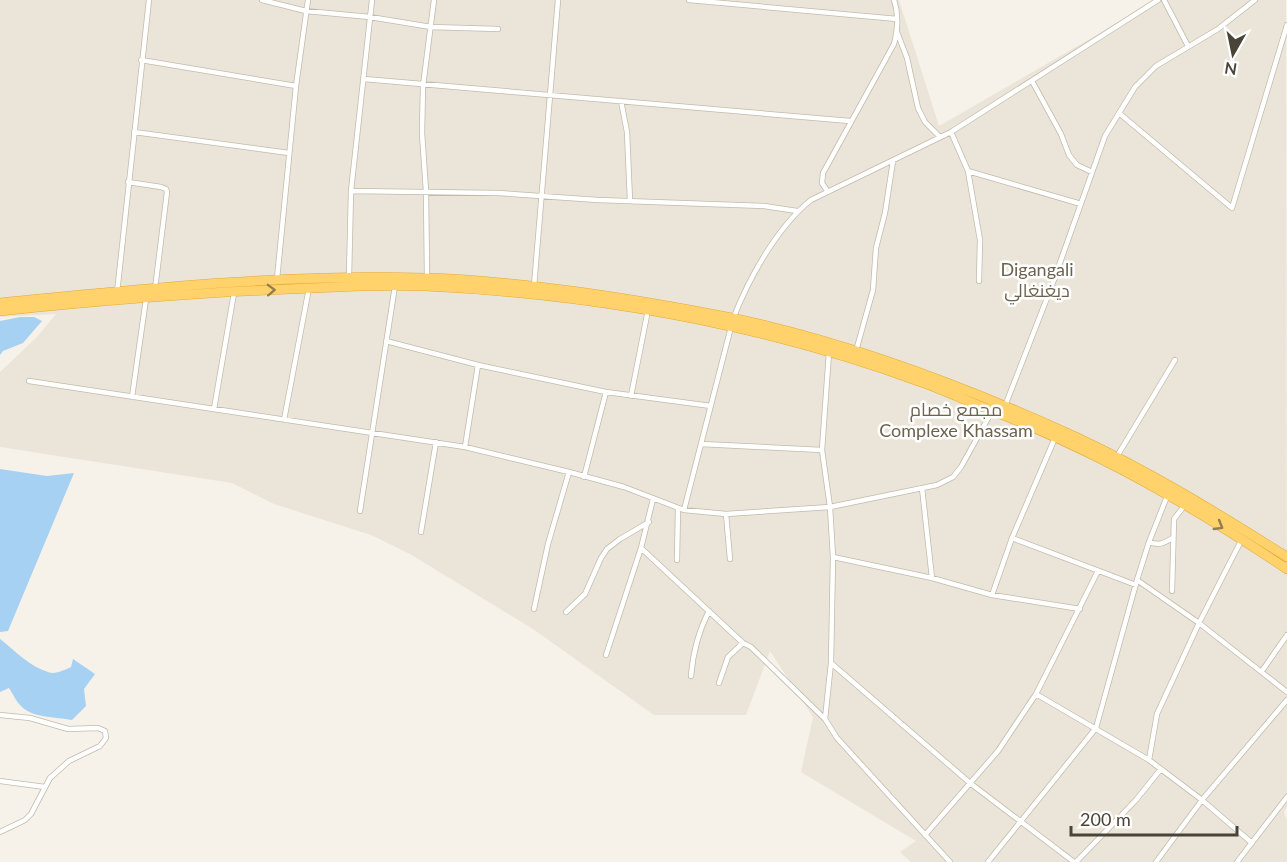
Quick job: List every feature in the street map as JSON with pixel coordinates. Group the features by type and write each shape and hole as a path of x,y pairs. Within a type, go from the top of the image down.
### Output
{"highway":[{"path":"0,311 24,305 277,279 349,278 427,278 534,286 649,302 856,351 1005,406 1079,439 1206,506 1287,557"},
{"path":"150,292 395,286 543,296 733,322 922,382 1055,438 1168,494 1287,569"},
{"path":"0,303 24,305"}],"street":[{"path":"117,296 149,0"},
{"path":"262,0 306,11 370,17 431,27 498,29"},
{"path":"277,279 296,86 308,0"},
{"path":"349,278 351,191 372,0"},
{"path":"427,278 426,190 422,133 423,86 434,0"},
{"path":"534,286 558,0"},
{"path":"689,0 897,19"},
{"path":"828,192 822,183 823,173 888,56 897,32 898,10 894,0"},
{"path":"684,510 733,322 745,291 771,246 797,212 811,200 951,132 1158,0"},
{"path":"1164,0 1188,46"},
{"path":"1005,406 1051,288 1105,136 1134,87 1156,66 1218,29 1255,0"},
{"path":"1119,112 1232,208 1287,25"},
{"path":"897,32 907,58 918,108 925,122 940,137"},
{"path":"141,60 296,86"},
{"path":"364,79 423,86 850,121"},
{"path":"1032,81 1061,134 1069,155 1077,165 1092,172"},
{"path":"621,101 627,132 630,201"},
{"path":"134,132 289,153"},
{"path":"951,132 968,171 980,240 979,281"},
{"path":"856,351 873,290 876,248 885,213 893,161"},
{"path":"968,171 1081,204"},
{"path":"128,182 161,187 167,192 132,397"},
{"path":"351,191 426,190 764,206 797,212"},
{"path":"360,511 395,286"},
{"path":"284,420 309,288"},
{"path":"214,409 234,291"},
{"path":"631,396 648,310"},
{"path":"386,341 478,365 606,392 711,406"},
{"path":"825,719 831,663 833,557 830,507 822,450 829,352"},
{"path":"1116,458 1175,360"},
{"path":"465,447 478,365"},
{"path":"29,381 465,447 569,472 624,488 684,510 726,514 830,507 937,485 953,477 961,467 992,411"},
{"path":"584,477 606,392"},
{"path":"992,595 1012,538 1055,438"},
{"path":"421,532 436,442"},
{"path":"701,444 822,450"},
{"path":"534,609 548,544 569,472"},
{"path":"922,488 932,578"},
{"path":"988,862 1096,728 1136,583 1168,494"},
{"path":"606,655 649,522 653,499"},
{"path":"1172,591 1174,519 1185,505"},
{"path":"677,560 678,508"},
{"path":"726,514 730,559"},
{"path":"566,612 585,594 607,549 649,522"},
{"path":"1012,538 1098,572 1136,583 1199,623 1287,692"},
{"path":"1149,542 1156,545 1173,538"},
{"path":"1149,760 1157,714 1199,623 1242,539"},
{"path":"641,548 743,643 751,647 825,719 837,738 950,862"},
{"path":"833,557 932,578 992,595 1080,609"},
{"path":"925,835 998,751 1036,694 1098,572"},
{"path":"691,676 698,637 709,611"},
{"path":"1262,671 1287,635"},
{"path":"719,683 728,657 743,643"},
{"path":"831,663 970,783 1075,862 1136,800 1160,770"},
{"path":"1036,694 1149,760 1202,800 1252,843"},
{"path":"1156,862 1202,800 1287,699"},
{"path":"0,715 30,718 68,729 98,728 105,731 106,738 100,746 69,761 50,778 31,814 25,820 0,832"},
{"path":"0,781 45,787"},
{"path":"1237,862 1287,797"}],"shaded area":[{"path":"0,0 899,0 939,126 1154,0 1286,0 1287,807 1284,812 1287,821 1287,862 911,862 900,852 916,841 801,772 813,717 770,651 746,715 654,715 533,629 410,554 371,535 274,504 232,483 0,447 0,372 37,337 56,314 0,317"}],"water":[{"path":"34,317 42,321 23,343 3,351 0,355 0,321"},
{"path":"0,469 47,476 74,473 8,631 0,632"},
{"path":"0,639 41,670 51,673 60,672 71,667 73,659 95,674 84,689 86,706 72,720 44,716 25,709 17,702 9,688 0,692"}],"district":[{"name":"Digangali ديغنغالي","path":"1037,280"},
{"name":"مجمع خصام Complexe Khassam","path":"956,420"}]}
